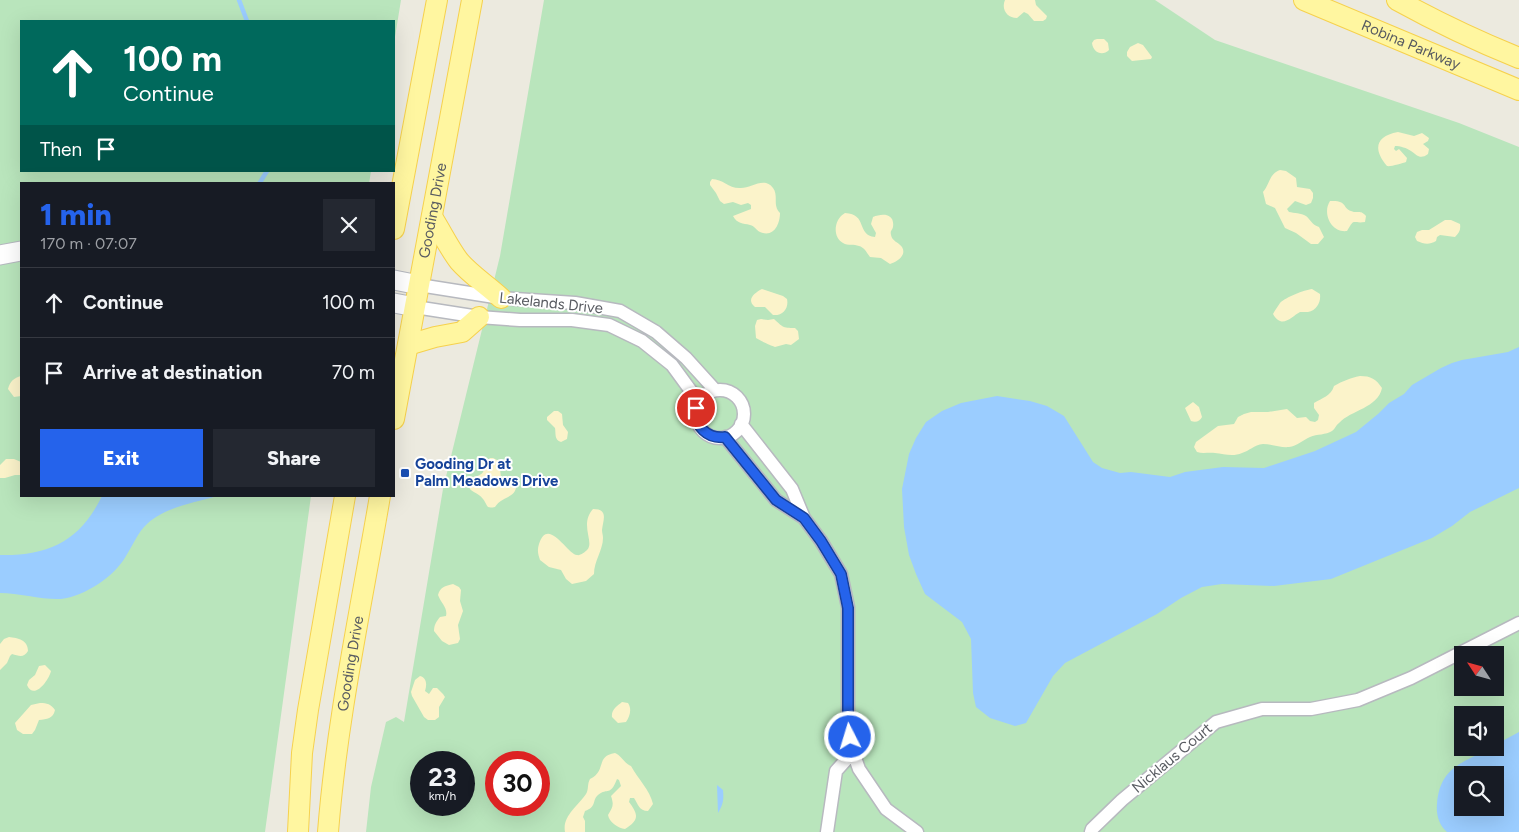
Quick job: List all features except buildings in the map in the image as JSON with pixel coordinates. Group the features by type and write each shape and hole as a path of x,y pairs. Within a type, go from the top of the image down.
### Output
{"main road":[{"path":"395,224 437,0"},
{"name":"Gooding Drive","path":"395,414 472,0"},
{"name":"Robina Parkway","path":"1304,0 1519,90"},
{"name":"Robina Parkway","path":"1397,0 1475,40 1519,58"},
{"path":"432,217 459,260 476,278 485,283 501,298"},
{"path":"408,345 462,332 479,317"},
{"path":"298,832 302,753 308,710 345,497"},
{"name":"Gooding Drive","path":"328,832 332,778 341,716 380,497"}],"street":[{"path":"0,255 20,251"},
{"path":"395,280 419,285"},
{"name":"Lakelands Drive","path":"419,285 501,298 575,303 620,311 656,332 686,358 715,390"},
{"path":"395,303 415,308"},
{"name":"Lakelands Drive","path":"415,308 479,317 520,320 572,320 609,325 642,341 672,365 699,402"},
{"path":"715,390 730,392 741,402 744,409 744,417 734,432 725,437 712,436 700,428 696,415 696,408 699,402 708,392 715,390"},
{"path":"741,424 792,489 804,518 821,541 841,574 848,608 848,723 852,752 859,770 886,809 917,832"},
{"path":"725,437 776,500 804,518"},
{"name":"Nicklaus Court","path":"1091,832 1122,800 1216,722 1262,710 1311,709 1358,700 1411,678 1519,623"},
{"path":"827,832 836,771 852,752"}],"green space":[{"path":"0,0 401,0 395,37 395,20 20,20 20,172 371,172 369,182 20,182 20,497 311,497 265,832 0,832"},
{"path":"544,0 1155,0 1215,40 1459,123 1519,147 1519,832 366,832 371,787 386,722 396,717 404,722 443,489 500,256"}],"sand":[{"path":"1005,0 1035,0 1036,5 1047,16 1046,19 1034,21 1024,12 1017,18 1013,18 1004,10"},
{"path":"1097,39 1104,39 1108,43 1109,50 1104,53 1096,51 1092,43"},
{"path":"1138,43 1143,45 1152,57 1151,59 1132,61 1127,56 1130,47"},
{"path":"1398,132 1414,136 1422,133 1429,138 1423,144 1429,149 1428,154 1421,157 1405,148 1395,146 1394,149 1396,151 1399,149 1407,158 1406,162 1387,166 1378,149 1379,144 1385,137"},
{"path":"1280,170 1286,171 1296,178 1297,187 1310,189 1313,193 1311,203 1306,205 1295,201 1287,209 1289,212 1306,216 1313,224 1319,227 1324,237 1318,244 1311,244 1296,233 1285,228 1275,208 1266,204 1263,192 1272,177"},
{"path":"712,179 737,188 745,188 762,183 770,185 775,191 776,207 780,213 775,229 769,233 760,232 752,226 736,220 733,216 751,209 751,205 748,203 741,205 733,202 724,204 710,185"},
{"path":"1330,201 1340,202 1348,210 1362,213 1366,216 1365,222 1354,222 1347,231 1336,229 1332,226 1328,216 1327,211"},
{"path":"845,213 857,217 866,233 875,237 876,233 871,224 873,217 887,215 890,217 893,222 892,237 903,250 901,258 890,264 881,258 870,257 865,250 857,245 845,244 839,240 836,232 838,219"},
{"path":"1445,220 1451,220 1460,224 1459,231 1455,237 1440,235 1436,241 1429,244 1417,241 1415,237 1417,232 1429,230"},
{"path":"762,289 787,299 787,305 782,313 773,315 765,307 755,307 752,304 752,297"},
{"path":"1312,289 1320,294 1320,300 1316,308 1308,312 1300,312 1287,320 1280,321 1276,319 1273,314 1280,303 1286,298"},
{"path":"774,319 783,326 795,328 798,331 799,339 791,345 786,344 775,347 756,338 755,326 757,320"},
{"path":"20,376 20,396 14,397 8,389 16,378"},
{"path":"1360,376 1370,377 1378,382 1382,388 1379,395 1370,404 1344,419 1330,432 1310,437 1289,447 1263,444 1235,455 1199,453 1194,447 1196,442 1218,426 1234,424 1238,417 1251,412 1287,409 1297,418 1306,417 1310,421 1315,422 1318,420 1319,415 1314,408 1314,403 1328,394 1334,386"},
{"path":"1193,402 1199,407 1202,417 1196,422 1191,421 1185,408"},
{"path":"554,411 562,414 563,425 568,432 567,439 561,442 556,438 555,428 547,420 547,417"},
{"path":"490,458 499,461 500,486 503,482 510,481 516,483 515,492 495,507 487,506 483,499 472,491 469,486 473,477 483,472"},
{"path":"6,459 20,462 20,475 0,478 0,465"},
{"path":"593,509 598,509 604,516 602,547 595,565 594,574 586,581 572,584 566,579 561,570 549,567 540,560 538,546 543,536 547,534 558,539 573,553 578,555 584,553 589,547 587,521"},
{"path":"453,584 461,590 460,601 463,611 458,625 460,639 458,643 449,645 442,641 434,629 440,617 446,616 445,608 438,595 439,592 443,587"},
{"path":"9,637 24,642 28,647 28,651 23,656 12,654 0,670 0,644"},
{"path":"45,665 51,671 41,687 33,691 27,685 29,680 35,675 39,666"},
{"path":"420,676 426,682 425,691 429,694 433,688 437,688 445,697 439,707 439,717 435,720 428,720 424,717 412,696 411,692 415,680"},
{"path":"622,702 628,703 630,712 626,722 618,723 612,717 612,712"},
{"path":"40,703 52,706 55,710 53,715 47,719 39,720 32,734 23,734 17,730 15,723 31,705"},
{"path":"615,753 631,766 647,789 653,804 648,811 645,811 639,807 634,798 630,798 629,802 636,813 635,820 625,829 614,824 608,815 612,806 611,796 621,786 617,779 611,790 598,795 591,808 585,811 583,817 585,832 565,832 568,816 586,794 590,779 598,772 605,757"}],"water":[{"path":"1519,347 1519,488 1470,512 1432,538 1331,579 1274,586 1222,584 1202,587 1157,614 1065,663 1053,676 1026,723 1015,726 990,718 976,707 973,693 971,639 962,622 925,594 909,555 904,527 902,489 909,454 926,422 942,411 961,403 997,396 1030,401 1047,406 1064,416 1093,462 1102,468 1120,473 1131,472 1170,477 1185,472 1223,467 1264,468 1315,451 1356,432 1389,403 1404,394 1412,385 1441,368 1462,360 1508,352"},
{"path":"101,497 213,497 180,506 154,518 141,531 121,564 89,590 61,599 0,593 0,555 34,553 61,543 84,524"},
{"path":"1519,732 1519,832 1447,832 1444,829 1439,820 1437,804 1443,782 1454,768 1454,816 1504,816 1504,766 1457,766 1476,756 1504,756 1504,740"},
{"path":"717,785 723,790 723,802 718,813"}],"waterway":[{"path":"239,0 247,20"},
{"path":"260,182 266,172"}],"place":[{"name":"Gooding Dr at Palm Meadows Drive","path":"405,473"}],"route":[{"path":"696,408 697,422 700,428 712,436 718,438 725,437 776,500 804,518 821,541 841,574 848,608 848,723 850,737"}]}
